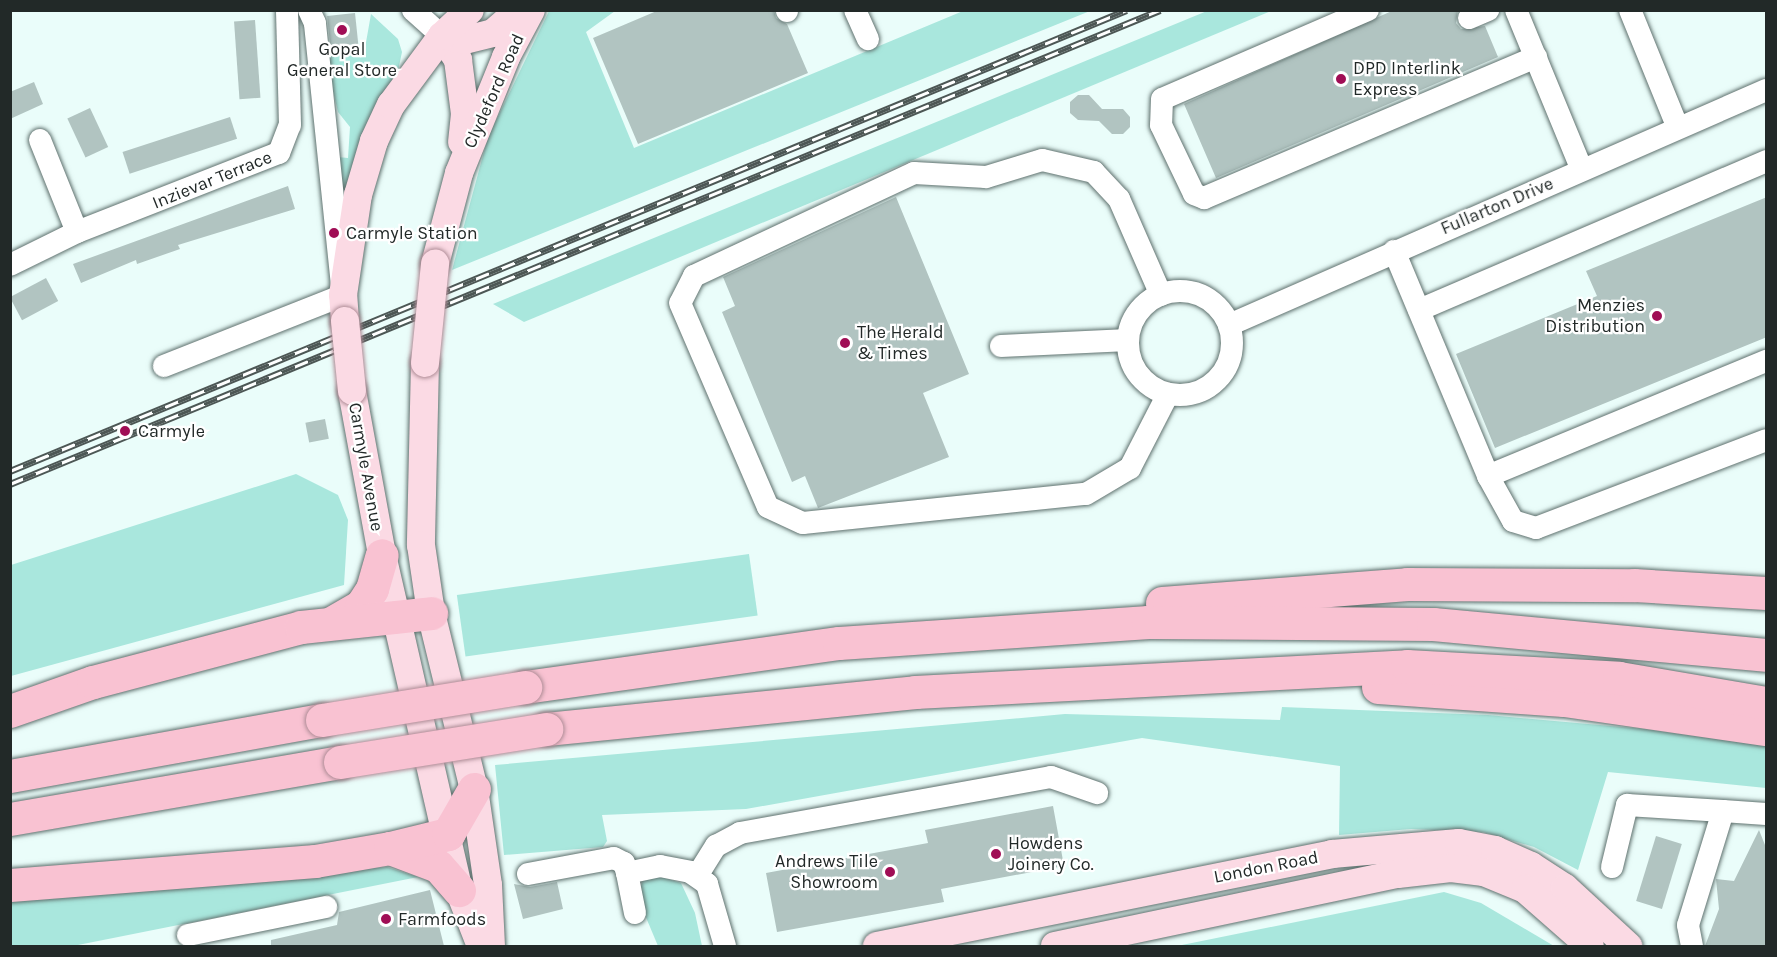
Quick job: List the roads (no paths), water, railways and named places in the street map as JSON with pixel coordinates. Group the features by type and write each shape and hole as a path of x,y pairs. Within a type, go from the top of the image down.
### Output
{"highway":[{"path":"333,622 361,606 372,590 382,555"},
{"path":"10,776 322,720 525,687 839,643 1150,604 1407,584 1634,585 1767,593"},
{"path":"10,711 93,682 333,622 431,613"},
{"path":"839,643 1148,622 1433,624 1767,655"},
{"path":"10,819 546,729 915,692 1087,685 1196,674 1431,667 1619,678 1767,703"},
{"path":"1196,674 1564,700 1767,729"},
{"path":"10,885 315,861 390,848 448,834 474,789"},
{"path":"390,848 438,866 459,890"}],"main road":[{"path":"442,36 470,10"},
{"path":"442,36 465,40 493,33 519,10"},
{"name":"Clydeford Road","path":"459,173 506,57 531,10"},
{"path":"442,36 458,60 464,87 459,173 435,264 425,363 422,545 431,613 474,789 488,885 491,946"},
{"name":"Carmyle Avenue","path":"442,36 391,105 374,141 358,195 344,308 352,391 382,555 448,834 459,890 481,946"},
{"name":"London Road","path":"877,946 1332,854 1439,843 1495,850 1531,866 1565,888 1628,946"},
{"name":"London Road","path":"1055,946 1398,873 1451,868 1484,872 1525,890 1590,946"}],"street":[{"name":"Inzievar Terrace","path":"10,265 77,232 279,153 290,125 287,10"},
{"path":"164,366 344,308 330,201 316,34 309,10"},
{"path":"413,10 442,36"},
{"path":"855,10 868,39"},
{"path":"1368,10 1162,99 1161,125 1194,194 1204,198 1536,57"},
{"path":"1516,10 1582,170"},
{"path":"1630,10 1678,128"},
{"name":"Fullarton Drive","path":"1229,325 1394,251 1766,92"},
{"path":"40,140 77,232"},
{"path":"1161,295 1119,199 1094,172 1042,160 986,177 915,173 694,276 680,303 768,507 803,523 1086,494 1130,468 1168,394"},
{"path":"1419,310 1767,161"},
{"path":"1394,251 1488,476 1513,521 1536,528 1767,441"},
{"path":"1194,293 1221,310 1229,325 1231,356 1214,383 1192,393 1168,394 1155,388 1134,368 1128,340 1138,313 1161,295 1194,293"},
{"path":"1001,346 1128,340"},
{"path":"1488,476 1767,361"},
{"path":"697,876 716,846 740,833 1052,777 1097,793"},
{"path":"1612,867 1627,805 1767,814"},
{"path":"1692,946 1688,925 1723,811"},
{"path":"528,874 614,858 624,862 635,913"},
{"path":"627,873 660,866 697,876 707,884 725,946"},
{"path":"188,935 246,936 326,907"}],"railway":[{"path":"10,471 1127,10"},
{"path":"10,484 1160,10"}],"place":[{"name":"Gopal General Store","path":"342,30"},
{"name":"DPD Interlink Express","path":"1341,79"},
{"name":"Carmyle Station","path":"334,233"},
{"name":"Menzies Distribution","path":"1657,316"},
{"name":"The Herald & Times","path":"845,343"},
{"name":"Carmyle","path":"125,431"},
{"name":"Howdens Joinery Co.","path":"996,854"},
{"name":"Andrews Tile Showroom","path":"890,872"},
{"name":"Farmfoods","path":"386,919"}]}
